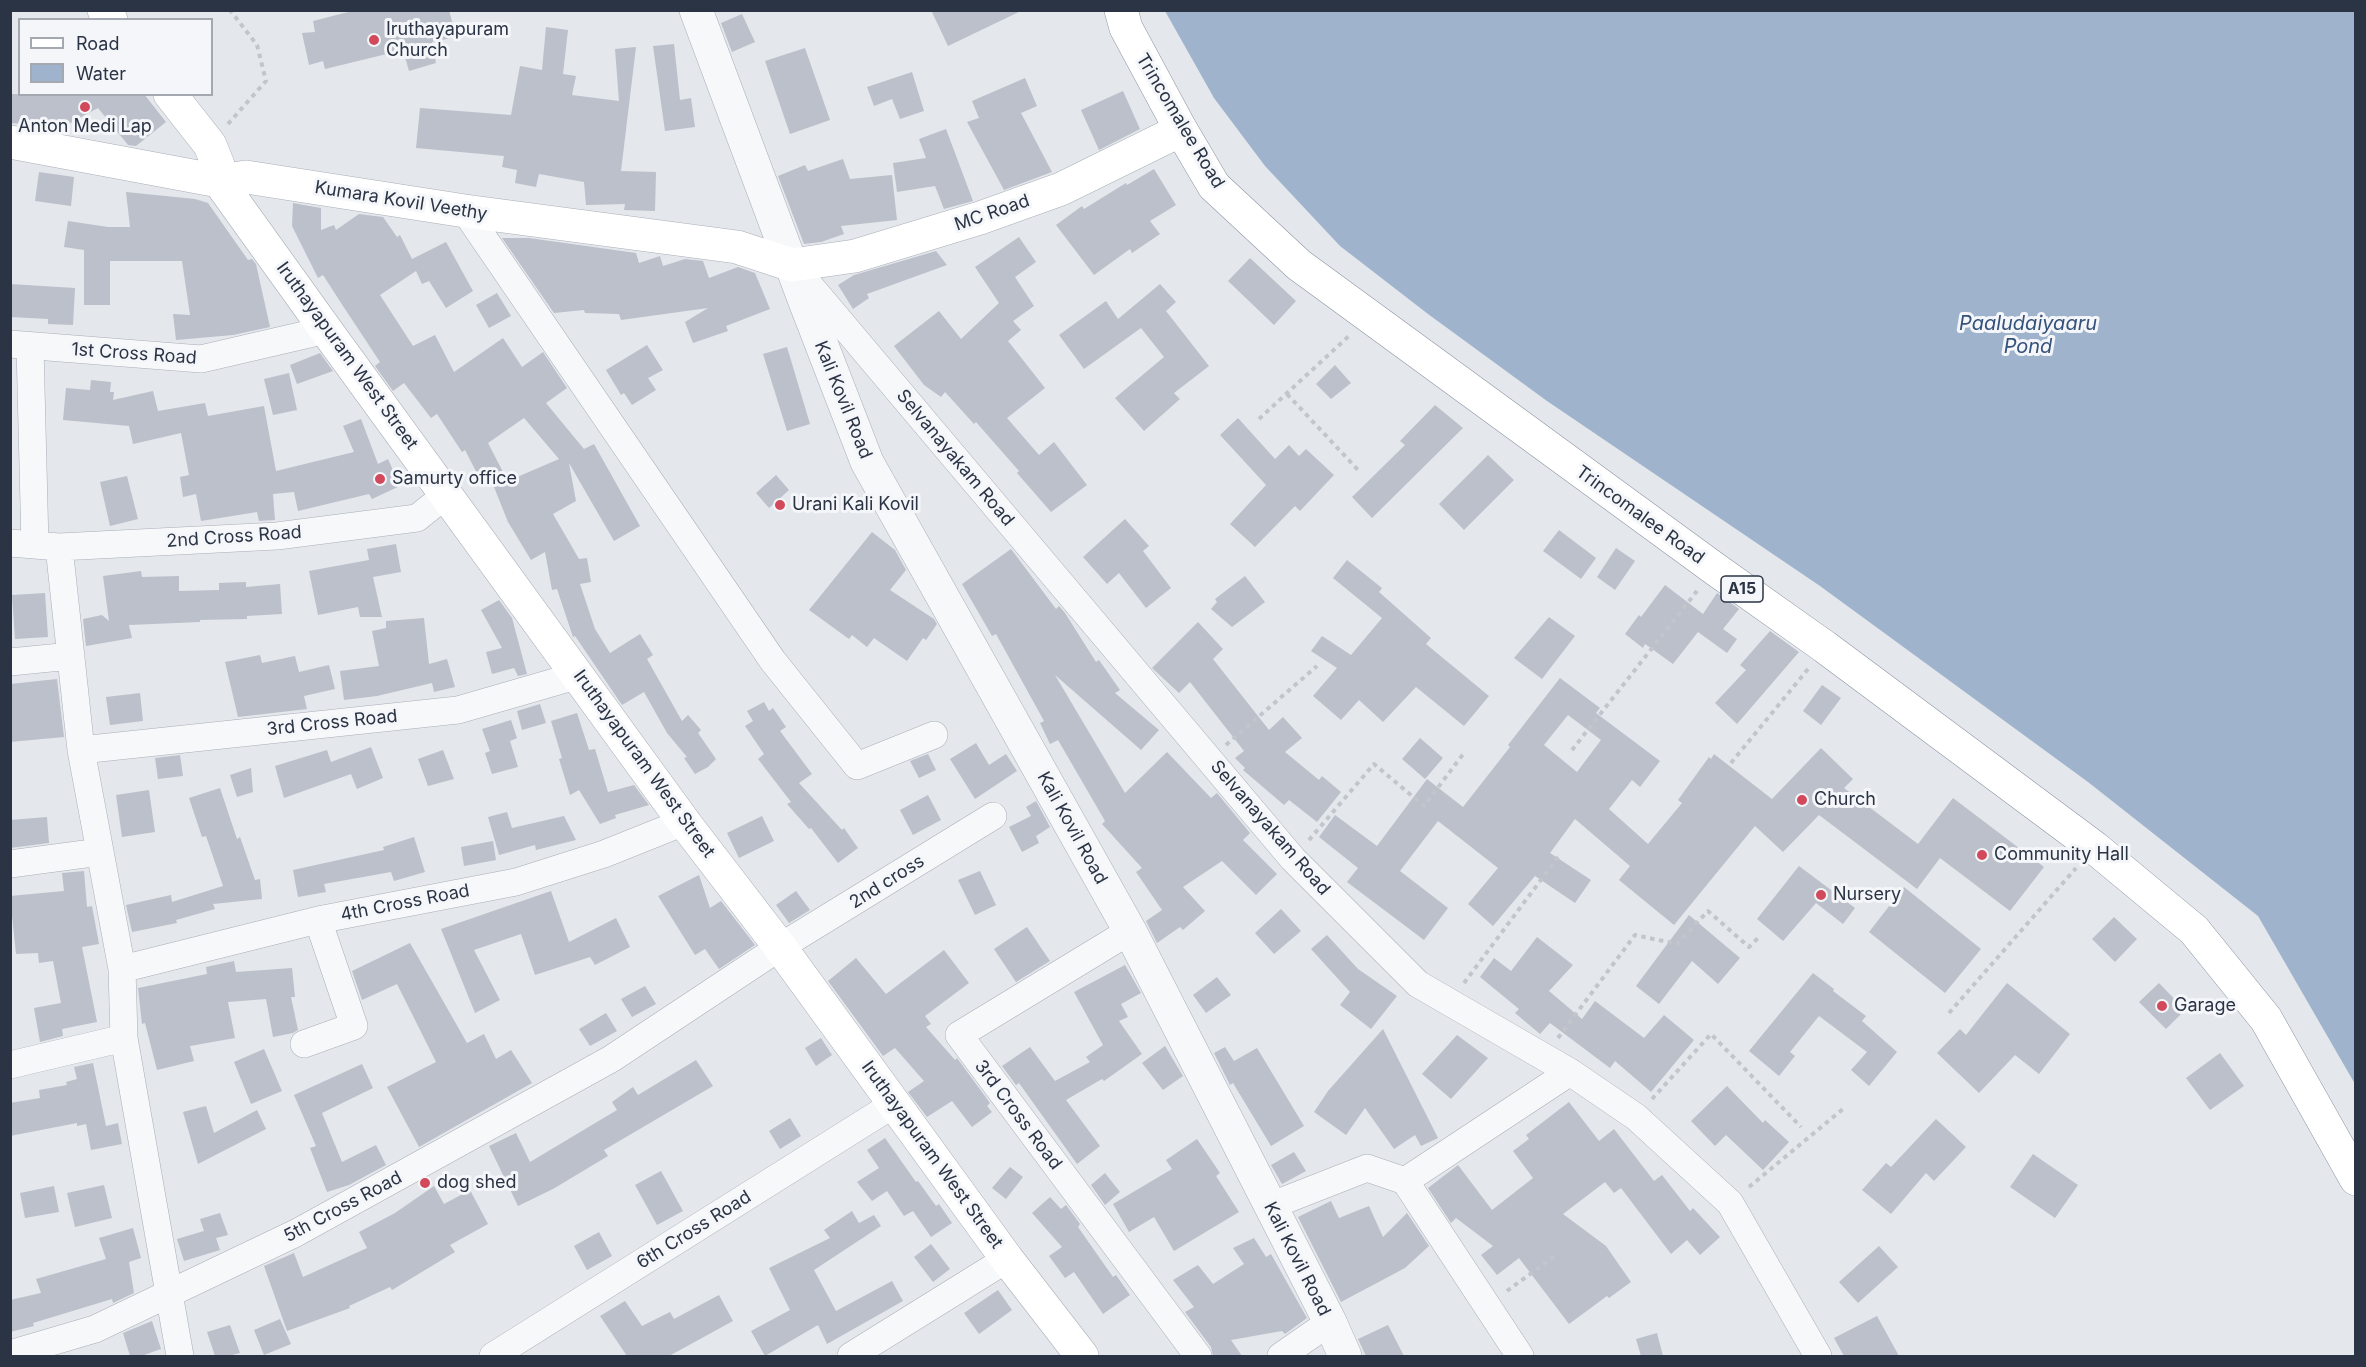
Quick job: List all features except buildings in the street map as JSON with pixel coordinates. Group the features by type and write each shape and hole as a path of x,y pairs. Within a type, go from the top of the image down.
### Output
{"main road":[{"name":"Trincomalee Road","path":"1121,10 1126,28 1215,186 1299,265 1715,569 1826,647 2095,848 2194,930 2266,1019 2355,1179"},
{"name":"Iruthayapuram West Street","path":"171,96 326,330 684,822 780,947 1007,1259 1082,1356"},
{"name":"MC Road","path":"792,265 855,256 980,218 1061,189 1181,129"},
{"name":"Kumara Kovil Veethy","path":"10,142 216,164 246,177 465,211 737,247 792,265"}],"street":[{"name":"Selvanayakam Road","path":"696,10 804,299"},
{"path":"465,211 772,661 857,765 934,735"},
{"name":"Selvanayakam Road","path":"792,265 1293,858 1418,984 1570,1072 1636,1117 1730,1203 1818,1356"},
{"name":"Kali Kovil Road","path":"804,299 867,462 1130,931 1330,1322 1345,1356"},
{"name":"1st Cross Road","path":"20,346 201,359 326,330"},
{"path":"20,346 35,545 71,656 81,750 122,969 124,1038 180,1356"},
{"name":"2nd Cross Road","path":"35,545 277,536 417,518 447,494"},
{"path":"10,662 71,656"},
{"name":"3rd Cross Road","path":"81,750 458,710 579,675"},
{"name":"2nd cross","path":"780,947 993,816"},
{"name":"4th Cross Road","path":"122,969 318,920 516,882 604,854 684,822"},
{"path":"10,864 100,852"},
{"path":"304,1044 354,1026 318,920"},
{"name":"3rd Cross Road","path":"1130,931 958,1035 1198,1356"},
{"name":"5th Cross Road","path":"10,1354 95,1329 296,1233 611,1059 780,947"},
{"path":"10,1065 124,1038"},
{"path":"1405,1181 1570,1072"},
{"name":"6th Cross Road","path":"493,1356 894,1104"},
{"path":"1270,1206 1367,1168 1405,1181 1520,1356"},
{"path":"851,1356 1007,1259"},
{"path":"1281,1356 1330,1322"}],"path":[{"path":"216,164 266,81 257,45 230,10"},
{"path":"1259,419 1369,318"},
{"path":"1287,394 1359,471"},
{"path":"1572,750 1715,569"},
{"path":"1731,763 1826,647"},
{"path":"1210,759 1317,666"},
{"path":"1293,858 1374,764 1424,806 1464,753"},
{"path":"1949,1013 2095,848"},
{"path":"1449,1002 1558,857"},
{"path":"1543,1058 1635,934 1677,944 1708,911 1749,947 1758,938"},
{"path":"1636,1117 1711,1034 1801,1127"},
{"path":"1730,1203 1843,1109"},
{"path":"1487,1305 1556,1255"}],"water":[{"name":"Paaludaiyaaru Pond","path":"1165,11 2355,11 2355,1084 2258,916 2088,782 1820,586 1547,401 1340,246 1265,166 1214,98"}],"place":[{"name":"Iruthayapuram Church","path":"374,40"},
{"name":"Anton Medi Lap","path":"85,107"},
{"name":"Samurty office","path":"380,479"},
{"name":"Urani Kali Kovil","path":"780,505"},
{"name":"Church","path":"1802,800"},
{"name":"Community Hall","path":"1982,855"},
{"name":"Nursery","path":"1821,895"},
{"name":"Garage","path":"2162,1006"},
{"name":"dog shed","path":"425,1183"}]}
